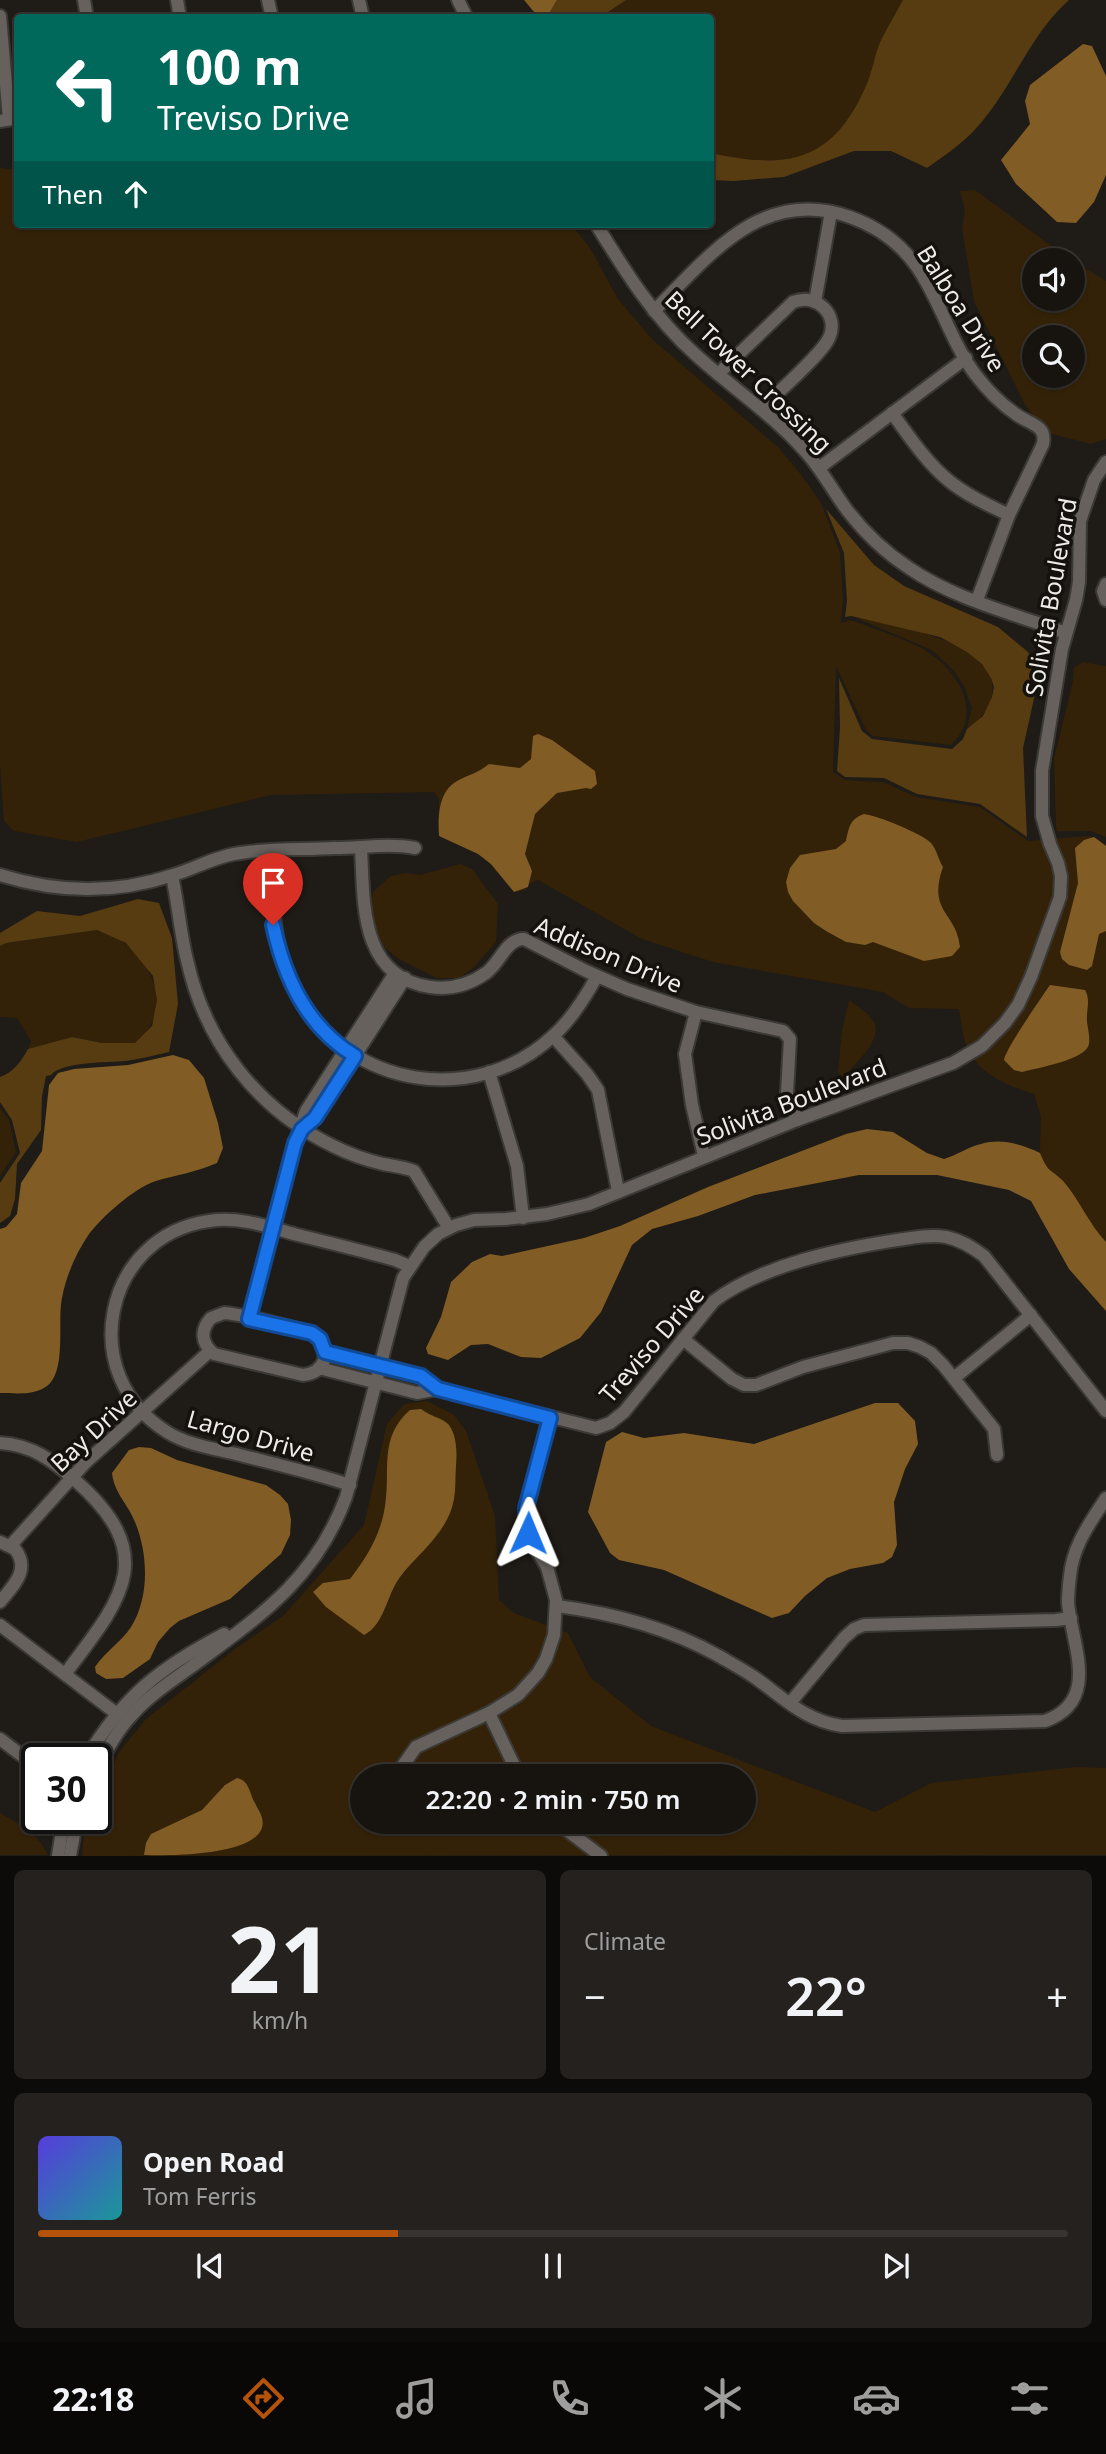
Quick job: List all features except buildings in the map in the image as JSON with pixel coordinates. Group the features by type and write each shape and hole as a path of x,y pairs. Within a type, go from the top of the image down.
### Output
{"street":[{"path":"0,16 9,119"},
{"name":"Balboa Drive","path":"654,311 727,240 751,223 788,211 831,212 860,220 897,244 909,256 927,284 972,370 994,396 1043,434 1044,444 1009,515 977,600"},
{"path":"815,302 831,212"},
{"name":"Bell Tower Crossing","path":"599,228 628,275 679,340 787,432 819,468 847,510 893,557 942,587 1066,633"},
{"path":"718,374 786,307 797,300 815,302 822,306 830,316 832,329 828,341 761,410"},
{"path":"819,468 966,358"},
{"path":"892,413 928,461 949,481 972,497 1009,515"},
{"name":"Solivita Boulevard","path":"109,1743 133,1695 169,1665 255,1617 285,1593 318,1554 334,1525 350,1485 403,1278 424,1247 449,1228 474,1220 523,1218 568,1210 797,1119 953,1063 990,1039 1018,1005 1050,929 1060,897 1058,863 1045,830 1040,786 1062,649 1079,582 1080,521 1094,480 1106,463"},
{"path":"1106,584 1103,591 1106,600"},
{"path":"0,875 48,887 81,890 125,887 172,876 222,857 271,850 405,846 415,848"},
{"path":"249,1319 295,1143 306,1111 350,1054 400,975 377,952 367,928 361,848"},
{"path":"271,850 273,925 282,960 306,1009 334,1042 350,1054 393,1072 426,1079 459,1079 489,1072 519,1059 553,1036 580,1004 597,976"},
{"path":"172,876 186,959 195,992 208,1022 245,1080 269,1104 302,1129 352,1154 414,1171 449,1228"},
{"name":"Addison Drive","path":"400,975 418,984 434,987 467,984 488,972 510,944 521,938 597,976 696,1012 783,1031 789,1035 791,1043 787,1093 797,1119"},
{"path":"696,1012 685,1054 692,1105 704,1156"},
{"path":"553,1036 598,1090 618,1191"},
{"path":"489,1072 517,1166 523,1218"},
{"name":"Largo Drive","path":"350,1485 191,1443 167,1432 143,1412 121,1381 111,1345 113,1311 117,1296 131,1269 159,1241 194,1224 234,1220 395,1260 409,1266"},
{"name":"Treviso Drive","path":"325,1352 424,1377 438,1389 596,1428 610,1423 624,1412 714,1301 730,1289 761,1275 821,1255 943,1236 970,1245 984,1256 1106,1410"},
{"path":"210,1351 203,1336 205,1326 211,1318 224,1313 312,1333 320,1339 325,1352 319,1368"},
{"path":"954,1378 1031,1315"},
{"path":"683,1339 732,1379 744,1385 756,1385 803,1367 893,1343 908,1343 931,1353 954,1378 994,1429 997,1455"},
{"name":"Bay Drive","path":"0,1602 21,1572 21,1558 6,1544 71,1476 210,1351"},
{"name":"Treviso Drive","path":"210,1351 218,1356 303,1375 319,1368 420,1394 438,1389"},
{"path":"403,1764 416,1747 489,1713 518,1695 546,1659 554,1635 557,1606 550,1573 530,1539 525,1522 527,1501 550,1418"},
{"path":"0,1443 18,1444 35,1450 71,1476 110,1516 122,1543 124,1566 121,1587 113,1608 65,1674"},
{"path":"557,1606 582,1609 643,1624 679,1637 753,1677 806,1715 823,1723 842,1726 1045,1721 1057,1717 1067,1709 1075,1698 1080,1682 1068,1602 1070,1574 1083,1534 1106,1498"},
{"path":"790,1703 844,1638 864,1625 1071,1618"},
{"path":"0,1625 121,1717"},
{"path":"489,1713 513,1764"},
{"name":"Solivita Boulevard","path":"99,1743 121,1717"},
{"path":"0,1739 21,1755"},
{"path":"58,1856 61,1834"},
{"path":"70,1856 74,1834"},
{"path":"572,1834 601,1856"}],"shaded area":[{"path":"524,0 557,0 549,14 536,14"},
{"path":"557,0 626,0 605,14 549,14"},
{"path":"626,0 903,0 879,44 870,76 852,113 821,146 803,155 783,160 737,158 714,154 714,14 607,14"},
{"path":"903,0 1069,0 1044,28 978,127 927,168 891,151 854,151 784,177 714,180 714,154 737,158 783,160 803,155 821,146 852,113 870,76 879,44"},
{"path":"1083,44 1092,46 1106,76 1106,175 1094,202 1076,223 1057,222 1016,184 1001,160 1030,124 1025,101 1030,85"},
{"path":"0,168 14,170 14,228 574,228 590,248 618,299 652,339 779,448 821,503 840,553 843,601 841,623 851,620 924,649 942,663 959,685 967,709 966,721 961,733 951,745 873,736 866,730 836,666 833,772 845,780 883,782 916,797 980,807 1028,841 1088,836 1106,845 1106,1242 1092,1227 1063,1182 1047,1170 1040,1153 1041,1117 1034,1094 993,1077 976,1062 965,1042 959,1009 909,1008 883,992 713,962 642,939 538,880 518,892 476,852 438,832 439,799 434,792 271,795 77,842 14,831 4,821 0,765"},
{"path":"975,190 1054,248 1022,248 1022,311 1085,311 1085,268 1106,281 1106,439 1091,444 1052,434 1038,423 1024,403 974,301 962,228 965,211 960,191"},
{"path":"826,509 874,565 904,586 998,627 1028,652 1039,676 1023,748 1027,837 980,804 917,794 884,778 845,777 837,771 839,678 862,731 872,739 952,749 963,739 967,729 983,716 994,687 982,664 940,637 851,616 845,617 847,601 844,553"},
{"path":"856,618 917,631 963,649 980,662 991,677 992,695 983,715 967,729 972,708 964,686 954,671 932,650"},
{"path":"1083,662 1106,666 1106,837 1090,831 1057,831 1056,826 1054,759 1074,668"},
{"path":"538,734 552,740 595,771 597,784 591,789 557,793 535,814 525,854 532,871 528,887 514,892 491,864 478,854 439,836 439,812 447,790 459,780 489,764 520,768 531,759 533,736"},
{"path":"864,814 909,830 933,846 943,867 938,894 958,935 960,947 952,956 924,961 873,942 865,945 846,942 814,923 793,901 786,882 790,868 800,855 836,849 846,841 853,821"},
{"path":"1094,837 1106,846 1106,931 1099,934 1092,966 1087,970 1069,965 1062,959 1060,952 1078,883 1075,848 1084,840"},
{"path":"460,864 472,869 498,904 496,942 474,967 460,978 437,978 399,959 380,944 369,921 373,892 391,876 405,873 420,875"},
{"path":"138,899 159,903 172,938 178,1004 169,1052 126,1061 75,1065 46,1076 42,1096 41,1130 17,1164 15,1199 10,1216 0,1223 0,1183 20,1153 12,1120 0,1102 0,1077 20,1062 28,1049 72,1037 102,1043 135,1043 152,1026 157,1000 153,976 126,943 97,930 0,946 0,933 37,911 80,916"},
{"path":"97,930 127,945 138,956 153,980 156,1006 146,1032 135,1043 102,1043 72,1037 28,1049 31,1041 17,1018 0,1017 0,946"},
{"path":"1050,985 1085,990 1088,1002 1089,1044 1086,1050 1070,1059 1022,1072 1014,1070 1004,1060 1006,1054"},
{"path":"849,1000 871,1018 875,1033 868,1049 843,1078 838,1072 842,1030"},
{"path":"173,1055 189,1060 204,1078 223,1148 217,1163 147,1185 129,1196 102,1220 80,1249 66,1281 61,1308 59,1357 53,1379 47,1386 36,1391 0,1393 0,1229 6,1227 17,1214 21,1183 42,1151 49,1085 58,1073 74,1069 128,1065"},
{"path":"0,1108 9,1120 16,1152 0,1176"},
{"path":"867,1129 893,1132 927,1153 944,1159 989,1142 1019,1145 1040,1153 1048,1168 1064,1182 1106,1242 1106,1311 1069,1269 1031,1201 1009,1190 937,1175 859,1175 755,1195 652,1229 632,1245 601,1312 580,1338 541,1358 521,1357 488,1344 471,1345 448,1360 428,1354 426,1348 441,1317 451,1282 472,1262 490,1254 502,1256 584,1238 620,1226 708,1187 846,1134"},
{"path":"427,1401 454,1415 466,1431 495,1516 499,1600 514,1613 568,1633 590,1677 651,1726 750,1764 350,1764 350,1834 756,1834 756,1766 875,1812 931,1783 1077,1767 1106,1768 1106,1855 82,1856 84,1834 112,1834 112,1767 119,1752 146,1719 235,1649 284,1615 364,1525 387,1424 404,1404"},
{"path":"875,1403 898,1403 915,1421 918,1444 905,1469 894,1502 897,1545 892,1557 883,1563 850,1569 827,1578 789,1613 772,1618 664,1570 619,1560 610,1553 588,1512 606,1442 622,1432 644,1438 684,1433 754,1444"},
{"path":"421,1409 446,1422 454,1434 455,1491 451,1511 439,1532 395,1584 377,1624 364,1635 326,1607 313,1592 323,1583 350,1579 367,1554 377,1536 383,1516 388,1455 393,1432 410,1410"},
{"path":"151,1448 177,1460 266,1485 288,1504 290,1535 281,1554 230,1599 179,1621 158,1642 150,1659 123,1678 106,1679 96,1673 95,1667 131,1627 144,1589 143,1547 132,1516 115,1487 112,1473 129,1450"},
{"path":"237,1778 247,1785 262,1818 261,1831 251,1840 236,1847 195,1854 144,1855 151,1834 202,1810 225,1785"},
{"path":"0,1813 21,1826 21,1834 34,1835 48,1855 0,1855"}],"route":[{"path":"273,925 282,960 306,1009 334,1042 355,1056 315,1118 302,1129 295,1143 249,1319 312,1333 320,1339 325,1352 421,1376 438,1389 550,1418 526,1508 525,1522 528,1533"}]}
